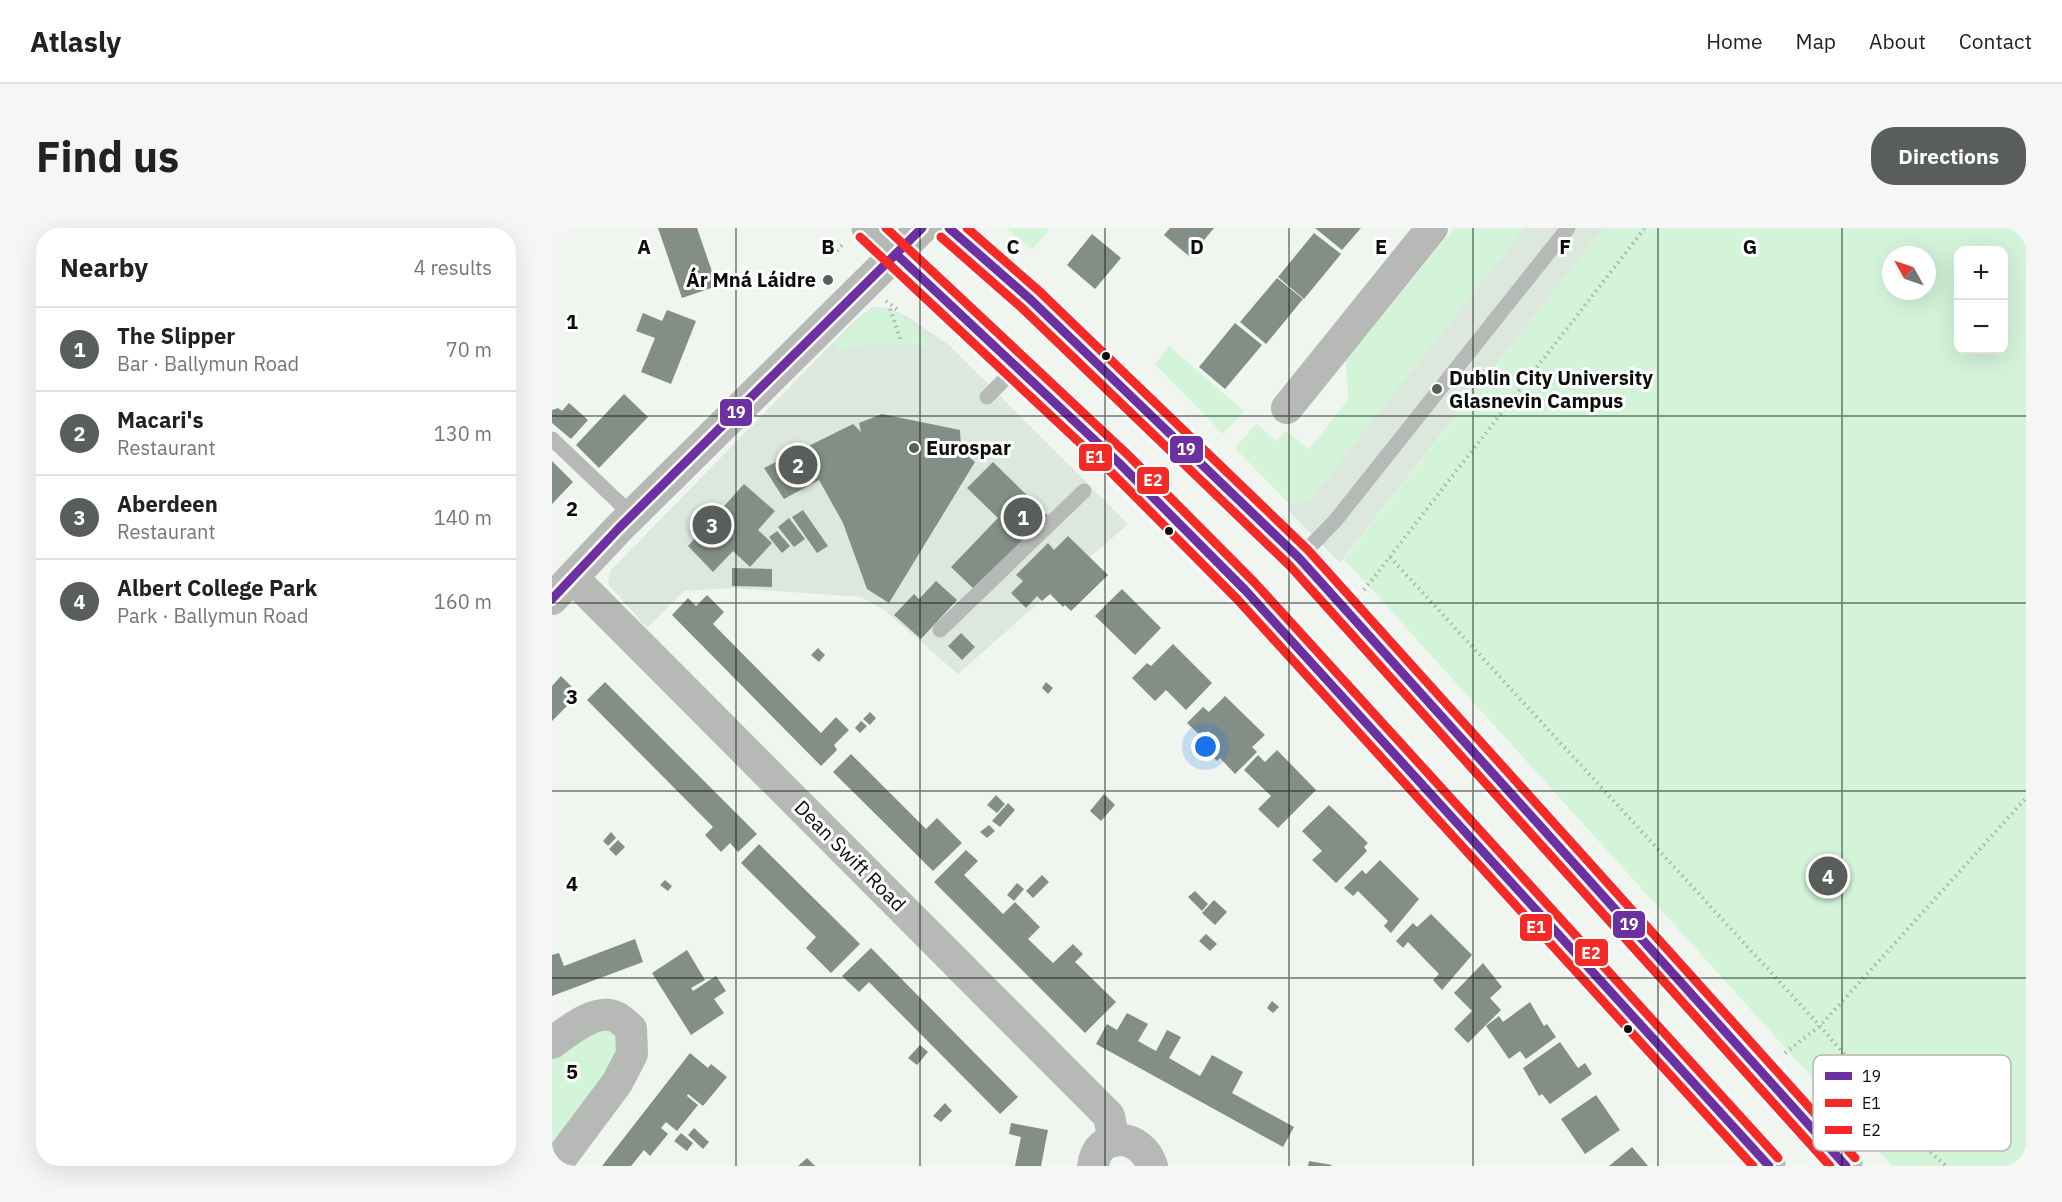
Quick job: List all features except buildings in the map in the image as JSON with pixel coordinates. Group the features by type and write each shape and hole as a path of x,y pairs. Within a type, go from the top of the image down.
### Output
{"main road":[{"path":"868,228 1119,463 1246,591 1769,1166"},
{"path":"949,228 1031,300 1299,558 1813,1129"},
{"path":"1833,1151 1846,1166"}],"street":[{"path":"562,588 632,515 922,228"},
{"path":"1287,408 1432,228"},
{"name":"Dean Swift Road","path":"562,588 1109,1116 1114,1141"},
{"path":"552,1043 573,1027 604,1014 616,1017 631,1029 632,1054 617,1083 555,1166"},
{"path":"1093,1166 1100,1150 1114,1141 1133,1141 1142,1146 1149,1155 1152,1166"}],"lane":[{"path":"1299,558 1335,521 1568,228"},
{"path":"987,398 1017,367"},
{"path":"552,439 632,515"},
{"path":"940,630 1084,491"}],"path":[{"path":"1363,591 1646,228"},
{"path":"837,251 841,246"},
{"path":"890,309 901,341"},
{"path":"1390,557 1845,1055"},
{"path":"1785,1054 1820,1026 2026,798"},
{"path":"1929,1151 1946,1166"}],"shaded area":[{"name":"Dublin City University Glasnevin Campus","path":"1524,228 1604,228 1340,563 1289,511 1288,503 1308,502"},
{"path":"872,307 890,308 908,317 950,346 1128,524 958,674 884,610 861,597 732,588 684,591 647,628 608,584 610,571 850,325"}],"green space":[{"path":"1006,228 1050,228 1032,250"},
{"path":"1454,228 1524,228 1308,502 1288,503 1235,448 1257,423 1276,441 1286,431 1309,449 1348,400 1346,360"},
{"path":"1604,228 2026,228 2026,1166 1892,1166 1878,1151 2011,1151 2011,1055 1813,1055 1813,1078 1344,559"},
{"path":"874,307 900,316 934,346 879,343 837,350 834,342"},
{"path":"1169,346 1244,411 1223,434 1155,364"},
{"path":"573,1026 637,1034 552,1150 552,1040"}],"transit line":[{"name":"E2","path":"886,228 1127,454 1255,583 1778,1158"},
{"name":"19","path":"552,599 619,528 922,228"},
{"name":"19","path":"949,228 1031,300 1299,558 1813,1129"},
{"name":"E2","path":"967,228 1039,291 1308,550 1813,1111"},
{"name":"E1","path":"860,237 1111,472 1237,599 1753,1166"},
{"name":"E1","path":"941,237 1023,309 1290,566 1813,1147"},
{"name":"19","path":"896,254 1119,463 1246,591 1769,1166"},
{"name":"E1","path":"1816,1151 1830,1166"},
{"name":"19","path":"1833,1151 1846,1166"},
{"name":"E2","path":"1849,1151 1855,1158"}],"place":[{"name":"Ár Mná Láidre","path":"828,280"},
{"name":"Dublin City University Glasnevin Campus","path":"1437,389"},
{"name":"Eurospar","path":"914,448"},
{"name":"Macari's","path":"798,465"},
{"name":"The Slipper","path":"1023,517"},
{"name":"Aberdeen","path":"712,525"},
{"name":"Albert College Park","path":"1828,876"}]}
